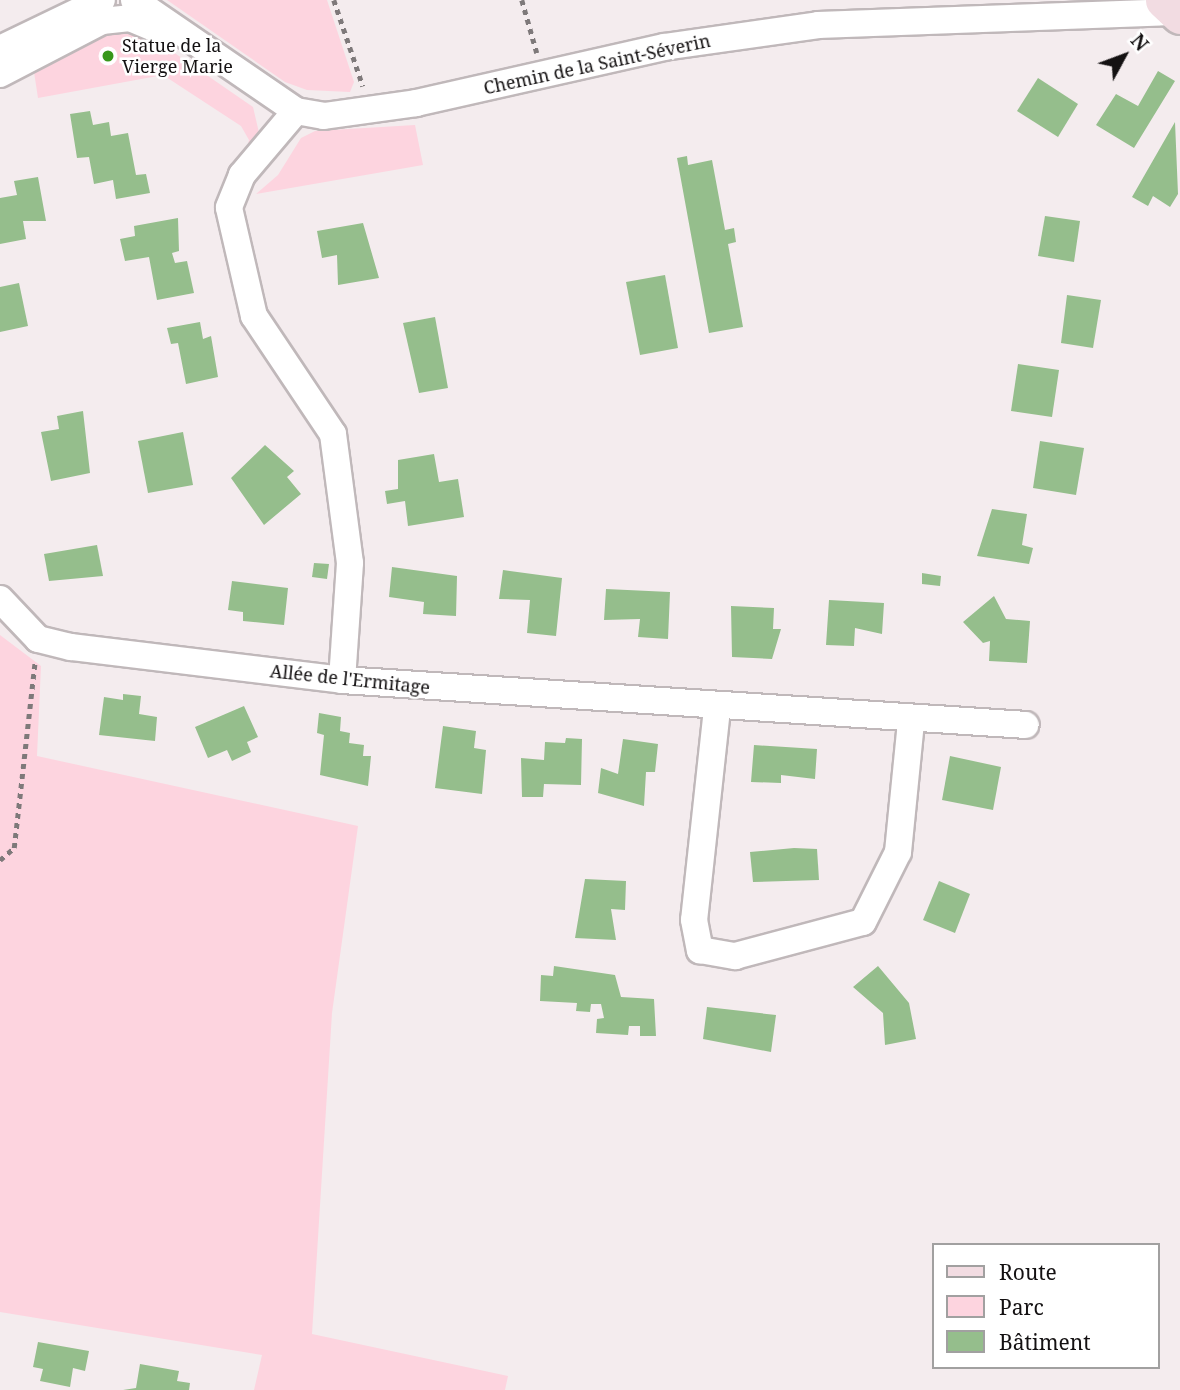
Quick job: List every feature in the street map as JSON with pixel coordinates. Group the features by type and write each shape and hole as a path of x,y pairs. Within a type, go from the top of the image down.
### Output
{"street":[{"path":"7,62 30,32 48,0"},
{"path":"134,0 296,111 242,176 229,208 254,316 333,434 350,563 342,680"},
{"name":"Chemin de la Saint-Séverin","path":"296,111 371,110 664,47 818,25 1077,6 1174,9"},
{"path":"30,32 90,7 130,18 216,56"},
{"path":"7,62 90,7"},
{"path":"1,594 38,639"},
{"name":"Allée de l'Ermitage","path":"38,639 342,680 911,722 1026,725"},
{"path":"717,709 694,920 700,950 736,956 863,922 898,852 911,722"}],"path":[{"path":"334,0 371,110"},
{"path":"522,0 543,74"},
{"path":"0,860 14,848 38,639"}],"green space":[{"path":"167,0 327,0 354,82 350,92 307,90 285,82"},
{"path":"116,29 150,36 253,107 260,137 246,152 249,140 241,126 163,75 38,98 34,72"},
{"path":"415,125 423,165 256,194 278,175 301,138 315,131"},
{"path":"0,635 41,666 37,756 358,826 332,1013 312,1334 508,1376 505,1390 254,1390 262,1355 0,1312"}],"building":[{"path":"1158,71 1175,81 1134,148 1096,125 1116,94 1138,106"},
{"path":"1038,78 1078,104 1058,137 1017,111"},
{"path":"90,111 93,125 109,122 111,136 128,133 136,175 146,174 150,193 116,199 113,180 94,184 89,157 77,158 70,114"},
{"path":"1175,122 1178,194 1170,207 1153,196 1148,206 1132,197"},
{"path":"687,156 688,165 712,160 725,230 734,228 736,242 728,244 743,327 709,333 677,158"},
{"path":"38,177 46,221 23,221 26,239 0,244 0,198 17,195 14,181"},
{"path":"1045,216 1080,221 1074,262 1038,256"},
{"path":"178,218 179,251 172,253 175,263 187,261 194,293 157,300 149,257 125,261 120,239 135,236 134,226"},
{"path":"363,223 379,278 338,285 337,255 322,258 317,231"},
{"path":"665,275 678,348 640,355 626,282"},
{"path":"19,283 28,326 0,332 0,287"},
{"path":"1067,295 1101,300 1093,348 1061,343"},
{"path":"435,317 448,388 419,393 403,323"},
{"path":"200,322 203,339 211,336 218,377 186,384 178,343 171,344 167,328"},
{"path":"1018,364 1059,370 1052,417 1011,411"},
{"path":"83,411 90,473 51,481 41,432 59,429 57,416"},
{"path":"183,432 193,485 148,493 138,441"},
{"path":"1040,441 1084,448 1076,495 1033,488"},
{"path":"265,445 294,471 287,477 301,494 264,525 231,478"},
{"path":"434,454 439,482 458,479 464,517 408,526 405,501 387,504 385,491 398,489 398,460"},
{"path":"992,509 1027,514 1022,545 1033,548 1029,564 977,556"},
{"path":"97,545 103,576 49,581 44,554"},
{"path":"314,563 329,564 327,579 312,577"},
{"path":"392,567 457,576 456,616 423,614 424,602 389,597"},
{"path":"503,570 562,578 556,636 527,633 530,600 499,599"},
{"path":"922,573 941,576 940,586 922,584"},
{"path":"232,581 288,588 284,625 243,621 243,612 228,610"},
{"path":"606,589 670,592 668,639 638,637 640,619 604,620"},
{"path":"994,596 1006,619 1030,621 1027,663 989,661 990,641 983,643 963,622"},
{"path":"829,600 884,603 882,634 855,628 854,646 826,645"},
{"path":"731,606 774,608 773,629 781,629 772,659 732,657"},
{"path":"123,694 141,696 139,714 157,717 155,741 99,735 104,697 123,700"},
{"path":"244,706 258,737 247,742 251,752 232,761 227,750 208,758 195,727"},
{"path":"319,713 341,717 340,731 350,733 349,743 364,745 363,756 371,756 368,786 320,775 324,735 317,733"},
{"path":"443,726 476,731 474,748 486,750 482,794 435,788"},
{"path":"566,738 582,739 581,785 544,784 543,797 522,797 521,758 544,760 545,742 565,743"},
{"path":"623,739 658,744 655,772 646,772 644,806 598,793 601,768 618,774"},
{"path":"754,745 817,749 815,779 781,775 781,783 751,782"},
{"path":"950,756 1001,767 993,810 942,800"},
{"path":"817,849 819,880 753,882 750,852"},
{"path":"585,879 626,881 625,910 611,909 616,940 575,938"},
{"path":"939,881 970,894 955,933 923,920"},
{"path":"554,966 615,975 621,997 654,999 656,1036 640,1036 640,1026 629,1026 628,1035 596,1033 597,1019 604,1018 601,1004 591,1004 590,1012 576,1011 577,1003 540,1001 541,975 553,976"},
{"path":"878,966 909,1003 916,1039 885,1045 883,1013 853,987"},
{"path":"707,1007 776,1015 771,1052 703,1039"},
{"path":"38,1342 89,1351 85,1371 73,1368 70,1387 40,1381 43,1369 33,1367"},
{"path":"140,1364 179,1371 177,1381 190,1383 189,1390 123,1390 136,1388"}],"place":[{"name":"Statue de la Vierge Marie","path":"108,56"}]}
